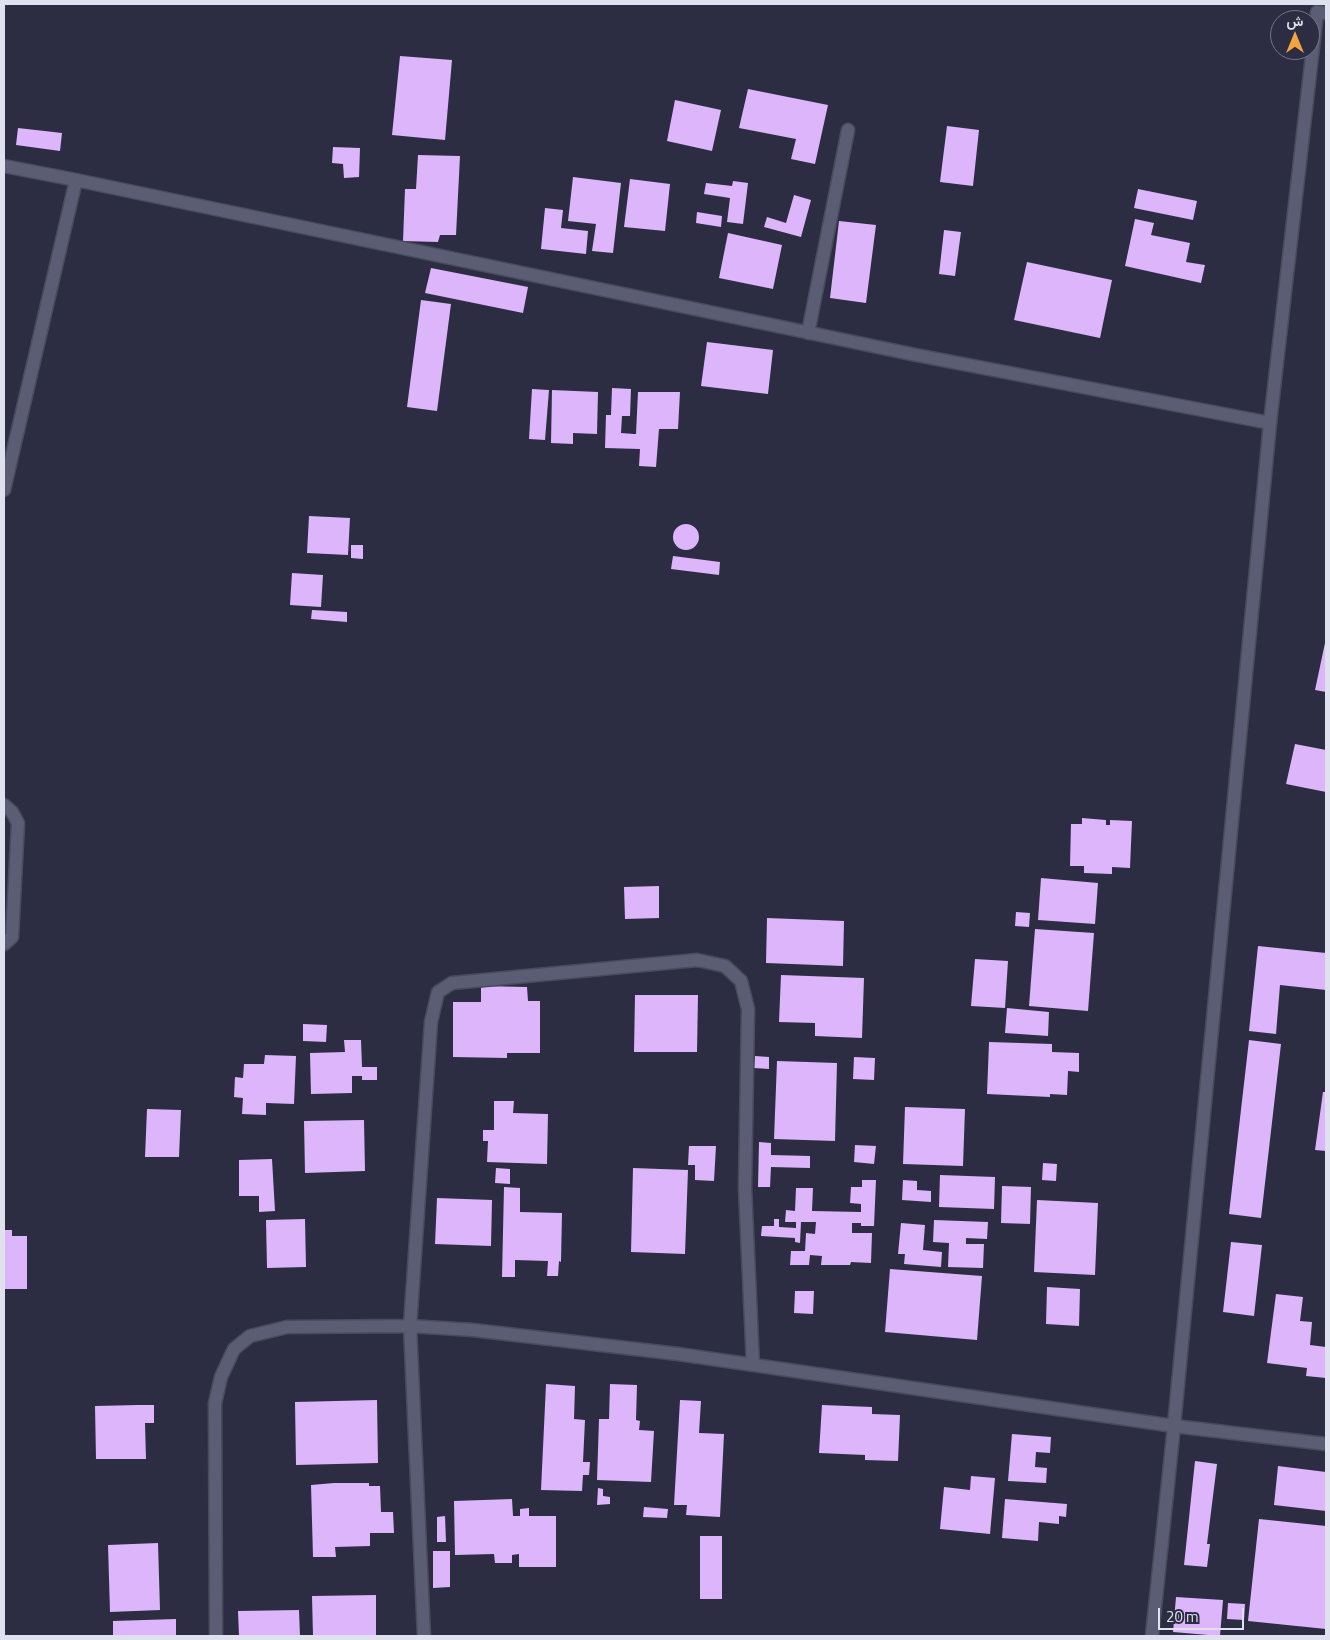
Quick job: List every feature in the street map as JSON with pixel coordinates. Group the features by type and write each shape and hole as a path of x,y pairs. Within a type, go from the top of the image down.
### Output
{"street":[{"path":"1152,1636 1174,1426 1270,423 1314,60"},
{"path":"808,333 848,130"},
{"path":"4,166 916,355 1270,423"},
{"path":"4,490 76,180"},
{"path":"4,805 12,812 18,822 12,937 4,944"},
{"path":"424,1636 410,1326 431,1022 438,992 452,983 698,960 725,966 741,981 748,1009 746,1188 753,1365"},
{"path":"216,1636 215,1403 222,1377 234,1349 250,1336 286,1327 410,1326 473,1330 753,1365 1174,1426 1326,1444"}],"building":[{"path":"400,56 452,60 445,140 392,135"},
{"path":"748,89 828,105 815,164 791,159 796,139 739,128"},
{"path":"675,100 721,110 712,151 667,141"},
{"path":"947,126 979,130 973,186 940,182"},
{"path":"18,128 62,133 60,151 16,145"},
{"path":"333,147 360,148 359,177 344,178 343,164 332,163"},
{"path":"418,155 460,156 456,235 440,235 438,242 403,241 405,189 416,189"},
{"path":"573,177 621,183 613,253 592,251 596,224 568,221"},
{"path":"630,179 670,184 665,231 624,227"},
{"path":"733,181 748,183 743,224 727,222 730,198 704,194 706,183 732,186"},
{"path":"1138,189 1197,201 1193,220 1134,208"},
{"path":"794,195 811,200 801,237 764,227 767,217 786,223"},
{"path":"545,208 563,210 561,228 588,231 586,254 541,249"},
{"path":"697,212 722,216 721,227 696,223"},
{"path":"1135,219 1154,223 1151,235 1190,243 1186,262 1205,265 1201,283 1125,266"},
{"path":"839,221 876,225 866,303 830,298"},
{"path":"944,230 961,232 955,276 939,274"},
{"path":"728,233 782,245 773,289 719,278"},
{"path":"1027,262 1112,280 1100,338 1014,320"},
{"path":"431,268 528,287 523,313 425,293"},
{"path":"421,300 451,304 437,411 407,407"},
{"path":"707,342 773,350 768,394 701,386"},
{"path":"612,388 631,389 630,416 622,416 621,433 634,434 636,434 638,392 680,392 678,429 659,429 656,467 639,466 640,449 605,448 606,415 611,415"},
{"path":"532,389 549,390 545,440 529,439"},
{"path":"552,390 598,392 597,434 573,433 573,444 551,443"},
{"path":"309,516 350,518 348,555 307,553"},
{"path":"686,524 695,528 699,537 695,546 686,550 677,546 673,537 677,528"},
{"path":"351,545 363,545 363,559 351,558"},
{"path":"673,556 720,562 719,575 671,569"},
{"path":"292,573 323,575 321,607 290,605"},
{"path":"312,610 347,612 347,622 311,619"},
{"path":"1326,644 1326,692 1315,690"},
{"path":"1295,744 1326,750 1326,792 1286,784"},
{"path":"1082,818 1106,820 1106,825 1110,825 1110,820 1132,821 1130,868 1112,867 1112,874 1084,873 1084,866 1070,866 1071,824 1082,824"},
{"path":"1041,878 1098,883 1095,924 1038,920"},
{"path":"659,886 659,918 625,919 624,887"},
{"path":"1016,912 1030,913 1029,927 1015,926"},
{"path":"767,918 844,921 843,966 766,963"},
{"path":"1035,929 1094,933 1088,1011 1029,1006"},
{"path":"1258,946 1326,953 1326,990 1280,985 1276,1034 1249,1031"},
{"path":"975,959 1008,961 1005,1008 971,1006"},
{"path":"781,975 864,978 862,1038 815,1036 815,1023 779,1022"},
{"path":"481,986 527,987 528,1001 540,1001 540,1053 507,1053 507,1058 453,1057 453,1002 481,1002"},
{"path":"635,995 698,995 697,1052 634,1052"},
{"path":"1007,1008 1049,1012 1048,1036 1005,1033"},
{"path":"303,1024 327,1025 326,1042 303,1041"},
{"path":"344,1040 361,1040 362,1067 377,1067 377,1080 362,1080 362,1076 352,1076 352,1093 311,1094 310,1053 345,1052"},
{"path":"1249,1040 1281,1044 1261,1218 1229,1214"},
{"path":"989,1042 1052,1044 1052,1052 1079,1053 1079,1072 1068,1071 1067,1095 1050,1094 1050,1097 987,1094"},
{"path":"265,1055 296,1056 294,1104 266,1103 266,1115 242,1114 243,1098 234,1097 235,1077 243,1078 244,1064 264,1064"},
{"path":"755,1056 769,1057 769,1069 754,1068"},
{"path":"854,1057 875,1058 874,1080 853,1079"},
{"path":"777,1061 837,1063 835,1141 774,1139"},
{"path":"1323,1092 1326,1092 1326,1151 1315,1150"},
{"path":"494,1101 514,1101 513,1113 548,1114 547,1164 487,1162 488,1141 483,1141 483,1130 494,1130"},
{"path":"905,1107 965,1109 963,1166 903,1164"},
{"path":"147,1109 181,1110 179,1157 145,1157"},
{"path":"364,1120 365,1171 305,1173 304,1121"},
{"path":"759,1142 771,1143 771,1155 810,1156 810,1168 771,1167 770,1187 758,1187"},
{"path":"855,1145 876,1146 874,1164 854,1162"},
{"path":"689,1146 716,1146 714,1181 695,1180 695,1165 688,1165"},
{"path":"272,1159 275,1211 259,1212 259,1196 239,1196 239,1160"},
{"path":"1043,1163 1057,1164 1056,1181 1042,1180"},
{"path":"496,1168 510,1169 510,1184 495,1183"},
{"path":"633,1168 688,1170 685,1254 631,1252"},
{"path":"940,1175 995,1177 994,1209 939,1207"},
{"path":"862,1180 876,1180 874,1226 861,1226 861,1223 852,1223 852,1233 872,1233 871,1263 851,1262 850,1265 821,1265 822,1256 810,1255 809,1265 790,1265 791,1251 805,1251 806,1233 815,1234 816,1222 801,1222 800,1243 795,1242 795,1238 761,1236 762,1226 774,1226 774,1219 779,1219 779,1227 796,1228 796,1222 785,1222 786,1210 795,1211 796,1188 813,1188 812,1211 861,1212 861,1204 850,1203 851,1187 862,1187"},
{"path":"903,1180 917,1181 917,1190 931,1191 931,1202 902,1200"},
{"path":"1002,1186 1031,1187 1030,1224 1001,1223"},
{"path":"504,1187 520,1188 520,1212 562,1213 561,1262 559,1261 558,1276 547,1276 548,1261 515,1260 515,1277 502,1277"},
{"path":"437,1198 492,1200 491,1246 435,1244"},
{"path":"1037,1200 1098,1203 1095,1275 1034,1272"},
{"path":"305,1219 306,1267 267,1268 266,1220"},
{"path":"934,1220 988,1222 987,1239 966,1238 966,1244 984,1244 983,1268 948,1267 949,1243 933,1242"},
{"path":"901,1223 925,1225 923,1250 942,1252 941,1267 904,1264 905,1254 898,1254"},
{"path":"4,1230 12,1230 12,1236 27,1236 27,1289 4,1289"},
{"path":"1231,1242 1262,1245 1254,1316 1223,1312"},
{"path":"890,1269 982,1276 977,1340 885,1332"},
{"path":"1047,1287 1080,1289 1079,1326 1046,1324"},
{"path":"795,1291 814,1291 813,1314 794,1313"},
{"path":"1276,1294 1303,1297 1300,1321 1312,1322 1310,1345 1326,1347 1326,1378 1306,1376 1307,1368 1267,1363"},
{"path":"546,1384 575,1386 574,1419 585,1420 583,1462 590,1462 589,1475 583,1475 582,1491 541,1490"},
{"path":"610,1384 637,1385 636,1420 640,1421 639,1430 654,1431 651,1482 597,1480 599,1419 609,1419"},
{"path":"377,1400 378,1463 296,1465 295,1402"},
{"path":"680,1400 701,1401 699,1433 724,1434 720,1517 686,1515 687,1505 674,1505"},
{"path":"154,1405 154,1423 145,1423 146,1459 96,1459 95,1406"},
{"path":"822,1405 872,1407 872,1414 900,1415 898,1461 865,1460 865,1455 819,1453"},
{"path":"1012,1434 1051,1437 1050,1453 1036,1452 1035,1467 1047,1468 1046,1483 1008,1481"},
{"path":"1195,1461 1217,1464 1207,1544 1210,1544 1207,1567 1184,1565"},
{"path":"1278,1466 1326,1472 1326,1511 1274,1505"},
{"path":"971,1476 995,1478 990,1534 940,1529 944,1487 970,1490"},
{"path":"369,1483 369,1486 380,1486 381,1512 393,1512 394,1533 370,1533 370,1546 335,1547 336,1557 313,1557 311,1485"},
{"path":"598,1488 603,1489 603,1496 610,1497 610,1504 597,1505"},
{"path":"512,1499 513,1516 520,1516 520,1509 529,1508 529,1516 556,1516 556,1567 519,1567 519,1554 512,1555 512,1563 495,1563 494,1554 455,1555 454,1501"},
{"path":"1005,1499 1067,1504 1066,1517 1059,1516 1059,1524 1039,1522 1038,1541 1002,1538"},
{"path":"644,1507 668,1509 667,1518 643,1517"},
{"path":"445,1516 446,1542 437,1542 437,1517"},
{"path":"1259,1519 1326,1526 1326,1629 1248,1621"},
{"path":"700,1536 722,1536 722,1599 700,1599"},
{"path":"158,1543 160,1610 110,1612 108,1545"},
{"path":"433,1551 450,1551 450,1587 433,1588"},
{"path":"376,1595 376,1636 313,1636 312,1596"},
{"path":"1176,1597 1223,1600 1220,1636 1173,1632"},
{"path":"1228,1603 1245,1604 1244,1620 1227,1619"},
{"path":"299,1610 300,1636 239,1636 238,1611"},
{"path":"176,1619 176,1636 113,1636 113,1621"}]}
